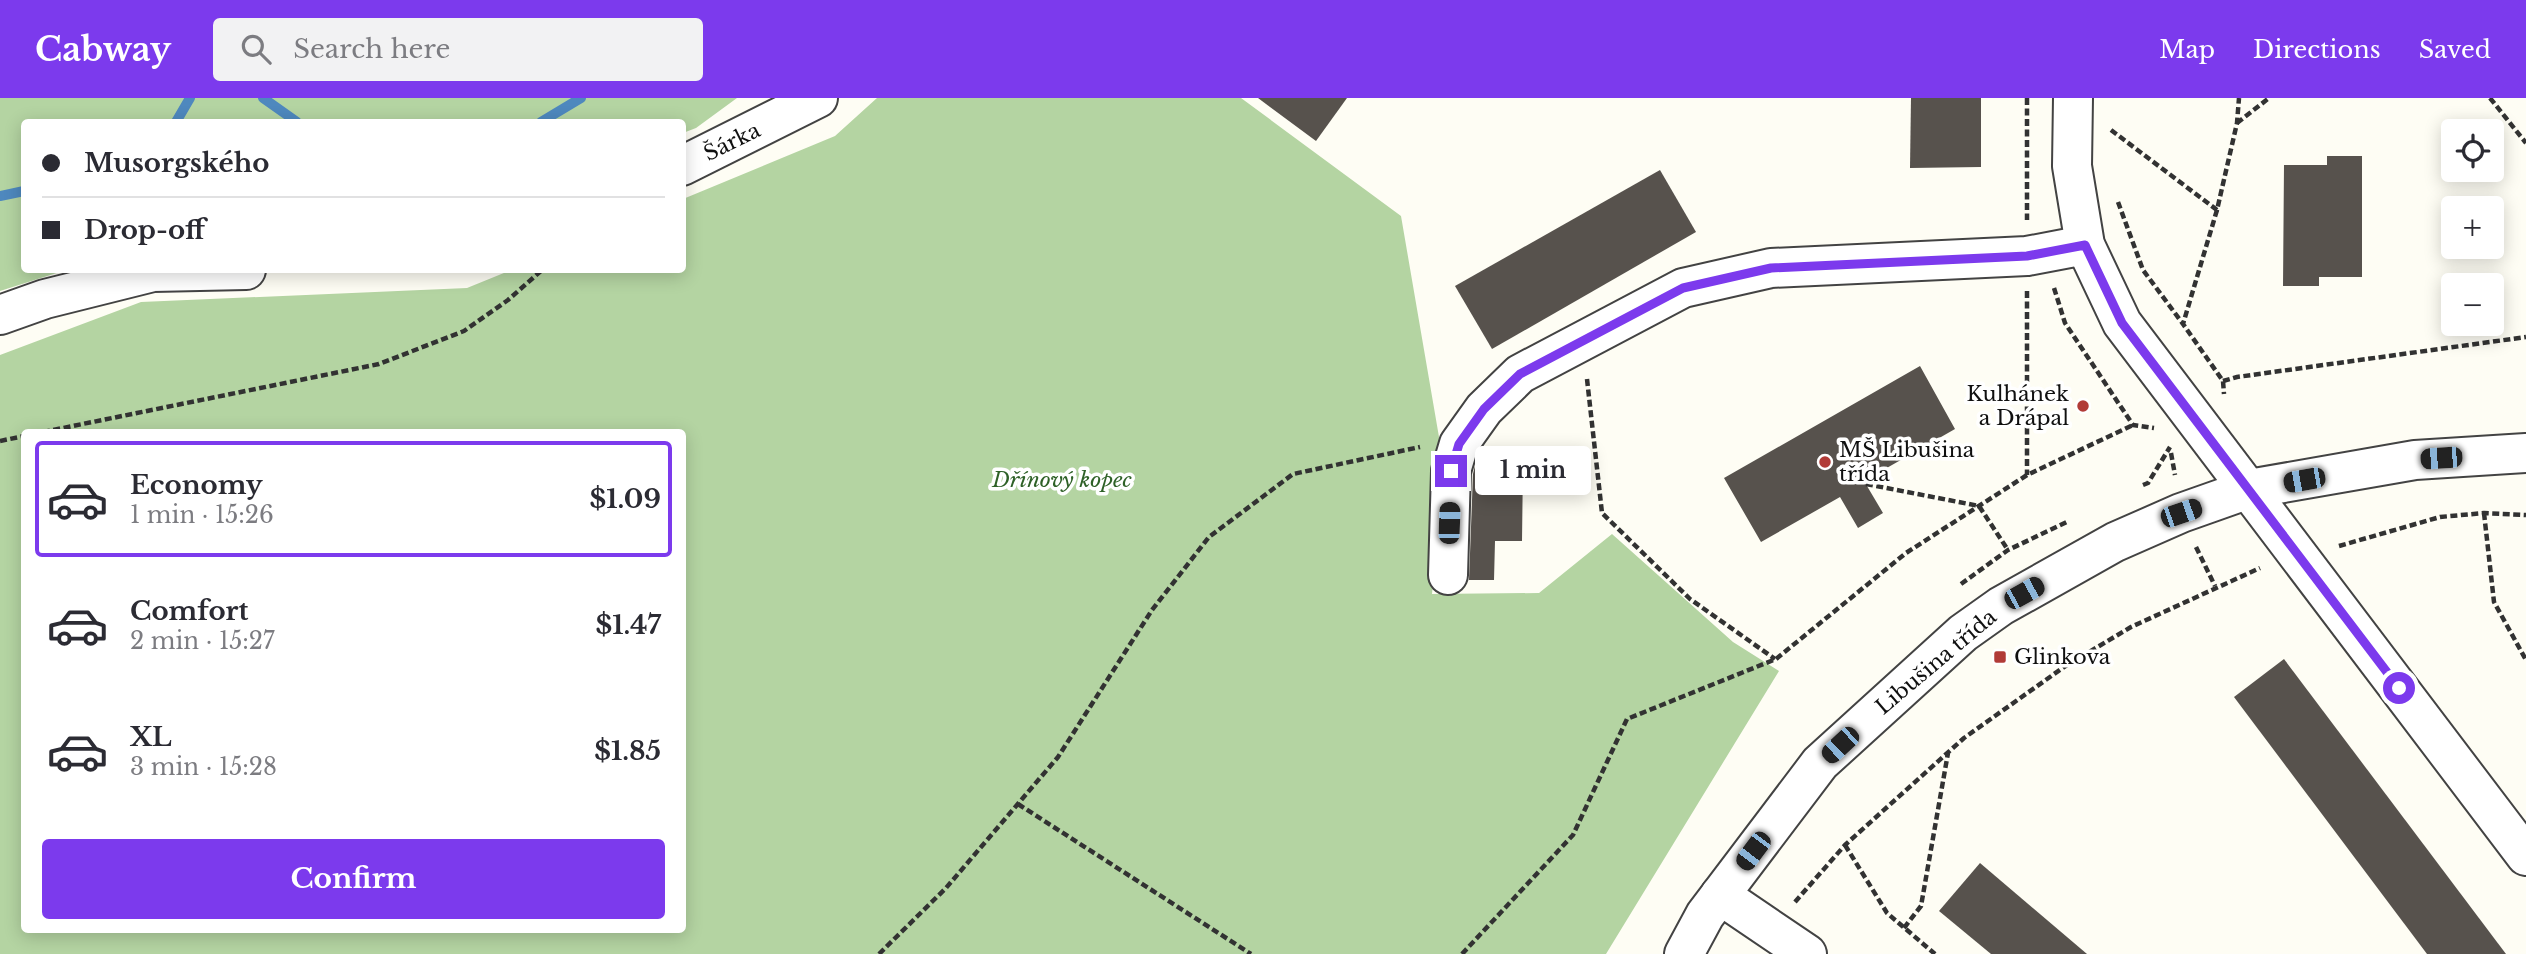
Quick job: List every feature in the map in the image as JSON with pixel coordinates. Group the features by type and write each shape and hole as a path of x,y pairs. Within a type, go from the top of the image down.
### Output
{"street":[{"name":"Šárka","path":"686,164 818,98"},
{"path":"2087,110 2072,166 2085,245 2122,323 2526,856"},
{"path":"1448,575 1451,471 1459,444 1484,409 1520,374 1683,288 1771,268 2045,254 2085,245"},
{"path":"0,315 45,299 149,273"},
{"name":"Libušina třída","path":"1684,954 1705,915 1820,764 1975,623 2115,542 2181,513 2249,489 2415,460 2526,453"},
{"path":"1720,895 1792,943"}],"path":[{"path":"2192,296 2217,210 2237,123 2239,98"},
{"path":"2237,123 2269,98"},
{"path":"2490,98 2526,143"},
{"path":"2087,110 2217,210"},
{"path":"2117,198 2143,270 2183,324"},
{"path":"2045,254 2065,323 2133,425"},
{"path":"58,429 379,364 464,331 508,300 539,273"},
{"path":"1606,328 1587,380 1602,513 1690,599 1776,659"},
{"path":"2223,382 2237,377 2526,337"},
{"path":"1462,954 1573,835 1627,719 1776,659 1906,553 2027,475 2133,425 2156,428 2170,446 2148,483 2136,489"},
{"path":"0,441 21,437"},
{"path":"879,954 946,888 1058,757 1152,610 1209,537 1293,474 1442,443 1459,444"},
{"path":"1866,484 1979,506 2008,550"},
{"path":"2484,513 2494,602 2526,660"},
{"path":"1792,943 1793,905 1845,845 1964,738 2064,667 2131,627 2264,566 2301,558 2440,517 2484,513 2526,515"},
{"path":"1961,584 2008,550 2079,516"},
{"path":"1904,928 1922,906 1948,752"},
{"path":"1018,804 1251,954"},
{"path":"1845,845 1886,913 1935,954"}],"green space":[{"path":"0,98 737,98 696,128 686,132 686,119 21,119 21,273 57,273 0,291"},
{"name":"Dřínový kopec","path":"877,98 1241,98 1401,216 1444,466 1432,594 1539,593 1612,534 1733,642 1779,671 1606,954 0,954 0,355 141,302 467,288 504,273 686,273 686,198 835,136"}],"building":[{"path":"1258,98 1347,98 1316,141"},
{"path":"1911,98 1981,98 1981,167 1910,168"},
{"path":"2327,156 2362,156 2362,277 2319,277 2319,286 2283,286 2284,165 2327,165"},
{"path":"1660,170 1696,232 1492,349 1455,286"},
{"name":"MŠ Libušina třída","path":"1920,366 1955,429 1864,481 1883,513 1858,528 1840,497 1761,542 1724,478"},
{"path":"1476,462 1523,463 1522,541 1495,541 1494,580 1469,580 1473,474"},
{"path":"2284,659 2506,954 2427,954 2234,697"},
{"path":"1980,863 2087,954 1991,954 1939,911"}],"waterway":[{"path":"178,119 190,98"},
{"path":"263,98 293,119"},
{"path":"546,119 581,98"},
{"path":"0,196 21,192"}],"place":[{"name":"Kulhánek a Drápal","path":"2083,406"},
{"name":"MŠ Libušina třída","path":"1825,462"},
{"name":"Glinkova","path":"2000,657"}],"route":[{"path":"1451,471 1459,444 1484,409 1520,374 1683,288 1771,268 2027,256 2085,245 2122,323 2399,688"}]}
